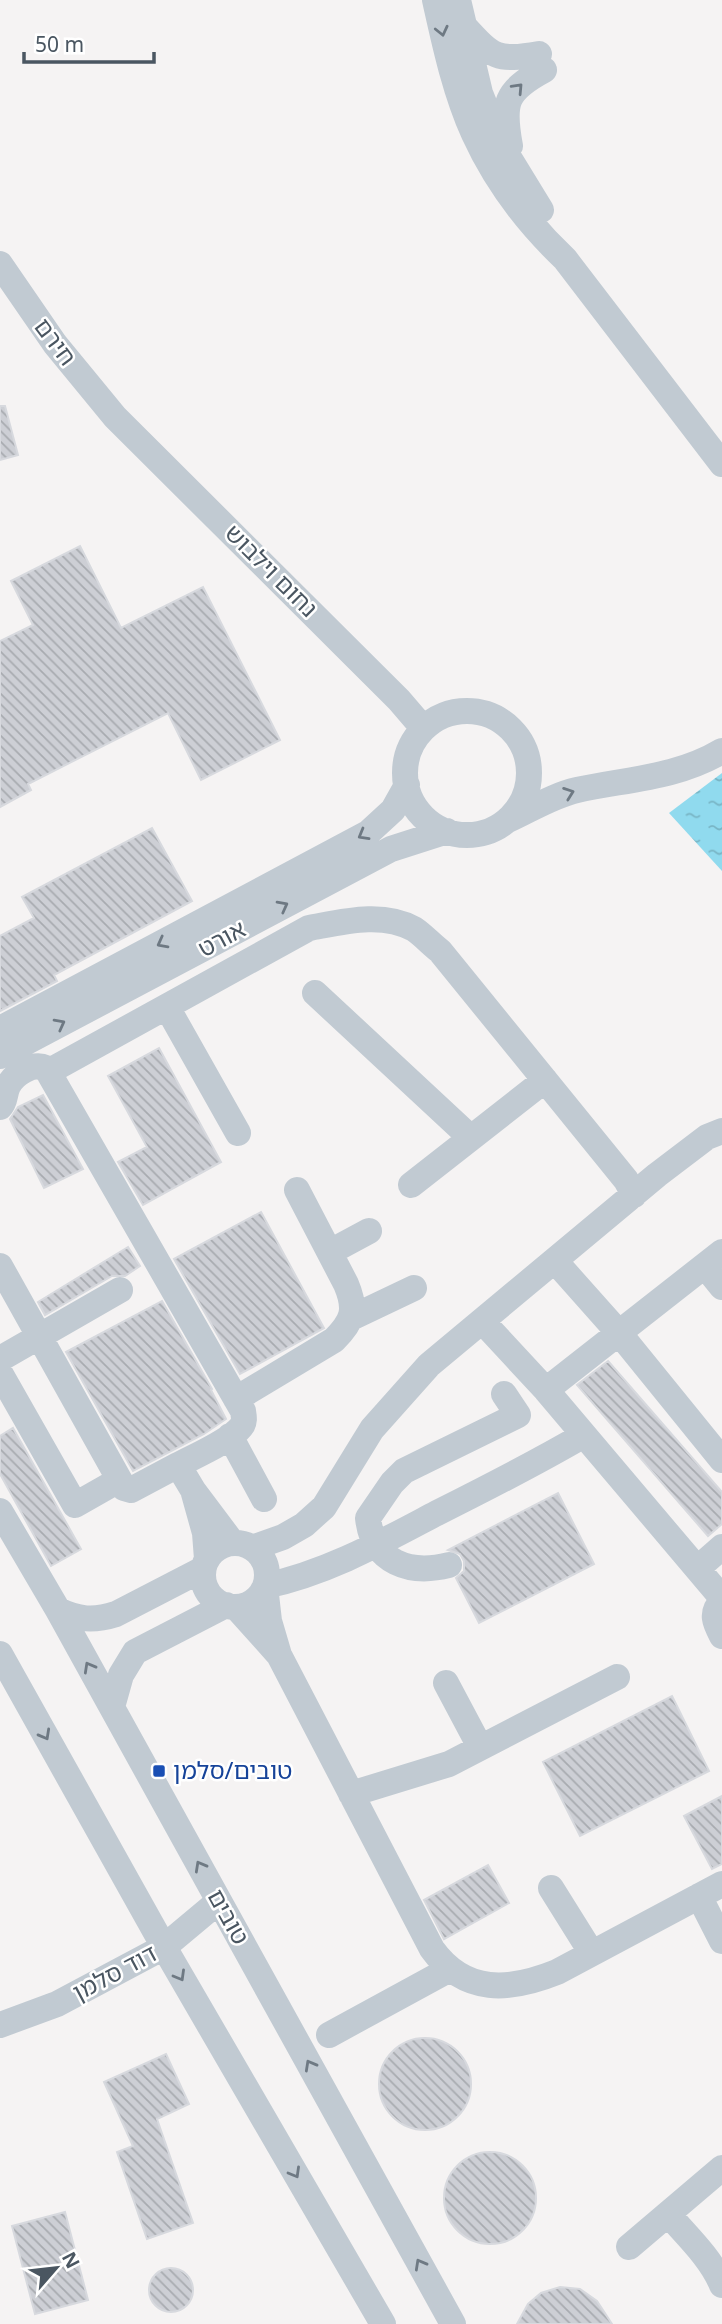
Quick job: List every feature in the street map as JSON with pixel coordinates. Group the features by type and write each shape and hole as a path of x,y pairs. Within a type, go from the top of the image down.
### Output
{"street":[{"path":"435,0 449,61 474,134 503,184 536,231 565,259 722,464"},
{"path":"458,0 477,80 500,143 549,223 565,259"},
{"path":"464,26 484,48 508,59 541,62 508,99 505,122 513,164"},
{"path":"464,104 477,80 508,59"},
{"name":"חירם","path":"0,264 55,344 115,416"},
{"name":"נחום וילבוש","path":"115,416 424,728"},
{"path":"507,821 520,806 527,787 529,767 524,748 513,731 498,718 479,711 459,711 440,716 424,728 412,743 406,761 410,798 421,814 435,826 472,835 491,830 574,790 672,773 702,764 722,751"},
{"name":"אורט","path":"0,1029 368,833 393,810 407,785"},
{"name":"אורט","path":"0,1056 391,849 447,831"},
{"path":"48,1072 309,928 349,920 381,919 413,928 440,951 626,1180 634,1195"},
{"path":"315,993 471,1138"},
{"path":"167,1007 238,1133"},
{"path":"0,1107 4,1104 6,1089 13,1079 32,1066 40,1065 48,1072 243,1411 244,1420 241,1427 230,1436 131,1490 124,1488 0,1266"},
{"path":"411,1185 545,1080"},
{"path":"58,1610 84,1620 116,1614 205,1564 213,1551 283,1537 304,1525 324,1507 372,1429 429,1365 634,1195 707,1137 722,1132"},
{"path":"236,1399 334,1340 351,1318 353,1300 297,1190"},
{"path":"330,1252 369,1231"},
{"path":"546,1390 713,1259 722,1287"},
{"path":"555,1261 619,1333 722,1460"},
{"path":"351,1318 414,1288"},
{"path":"0,1359 120,1290"},
{"path":"482,1321 546,1390 722,1599 714,1614 715,1623 722,1636"},
{"path":"0,1373 75,1505 119,1480"},
{"path":"449,1565 421,1568 399,1566 387,1559 369,1528 368,1518 392,1483 404,1471 518,1415 504,1394"},
{"path":"266,1581 284,1582 346,1560 547,1457 584,1435"},
{"path":"230,1436 264,1499"},
{"path":"178,1465 193,1490 242,1545 260,1555 266,1564 269,1621 279,1656 432,1949 443,1964 481,1984 508,1987 534,1981 557,1972 711,1890 722,1941"},
{"path":"193,1490 205,1533 206,1589 212,1598 231,1606 279,1656"},
{"name":"טובים","path":"0,1511 58,1610 453,2324"},
{"path":"112,1707 121,1675 135,1652 231,1606 252,1602 260,1595 266,1581 304,1525"},
{"path":"698,1568 722,1547"},
{"path":"116,1614 135,1652"},
{"path":"0,1654 164,1947 383,2324"},
{"path":"351,1794 449,1764 617,1677"},
{"path":"446,1684 480,1747"},
{"path":"551,1888 591,1952"},
{"name":"דוד סלמן","path":"0,2025 57,2004 164,1947 219,1901"},
{"path":"329,2035 377,1996 450,1969"},
{"path":"629,2247 722,2168"},
{"path":"668,2214 704,2256 718,2275 722,2286"}],"water":[{"path":"722,773 722,871 669,813"}],"building":[{"path":"0,406 5,406 18,455 0,460"},
{"path":"80,546 121,628 203,587 280,740 201,780 168,713 28,784 31,790 0,807 0,641 33,625 11,581"},
{"path":"152,828 192,901 54,975 57,981 0,1011 0,936 34,918 22,897"},
{"path":"159,1048 221,1162 143,1205 118,1162 147,1147 108,1076"},
{"path":"43,1095 83,1169 44,1188 10,1119 18,1107"},
{"path":"261,1212 324,1328 240,1374 174,1259"},
{"path":"128,1247 140,1266 125,1276 112,1276 45,1315 38,1302"},
{"path":"162,1301 226,1419 204,1434 133,1471 66,1352"},
{"path":"608,1361 722,1492 722,1524 708,1536 577,1385"},
{"path":"13,1428 81,1549 51,1566 0,1474 0,1436"},
{"path":"558,1493 594,1564 479,1623 456,1578 464,1571 464,1561 460,1554 448,1550"},
{"path":"672,1696 709,1771 580,1836 543,1762"},
{"path":"722,1796 722,1864 712,1869 684,1816"},
{"path":"488,1865 509,1903 444,1939 424,1900"},
{"path":"425,2038 442,2042 457,2052 467,2067 471,2084 467,2101 457,2116 442,2126 425,2130 408,2126 393,2116 383,2101 379,2084 383,2067 393,2052 408,2042"},
{"path":"166,2054 189,2104 157,2119 193,2223 147,2239 117,2152 133,2146 104,2082"},
{"path":"490,2152 507,2156 522,2166 532,2181 536,2198 532,2215 522,2230 507,2240 490,2244 473,2240 458,2230 448,2215 444,2198 448,2181 458,2166 473,2156"},
{"path":"65,2212 88,2300 35,2314 12,2226"},
{"path":"171,2268 187,2274 193,2290 187,2306 171,2312 155,2306 149,2290 155,2274"},
{"path":"560,2287 580,2289 597,2301 612,2324 517,2324 528,2304 541,2293"}],"place":[{"name":"טובים/סלמן","path":"159,1771"}]}
